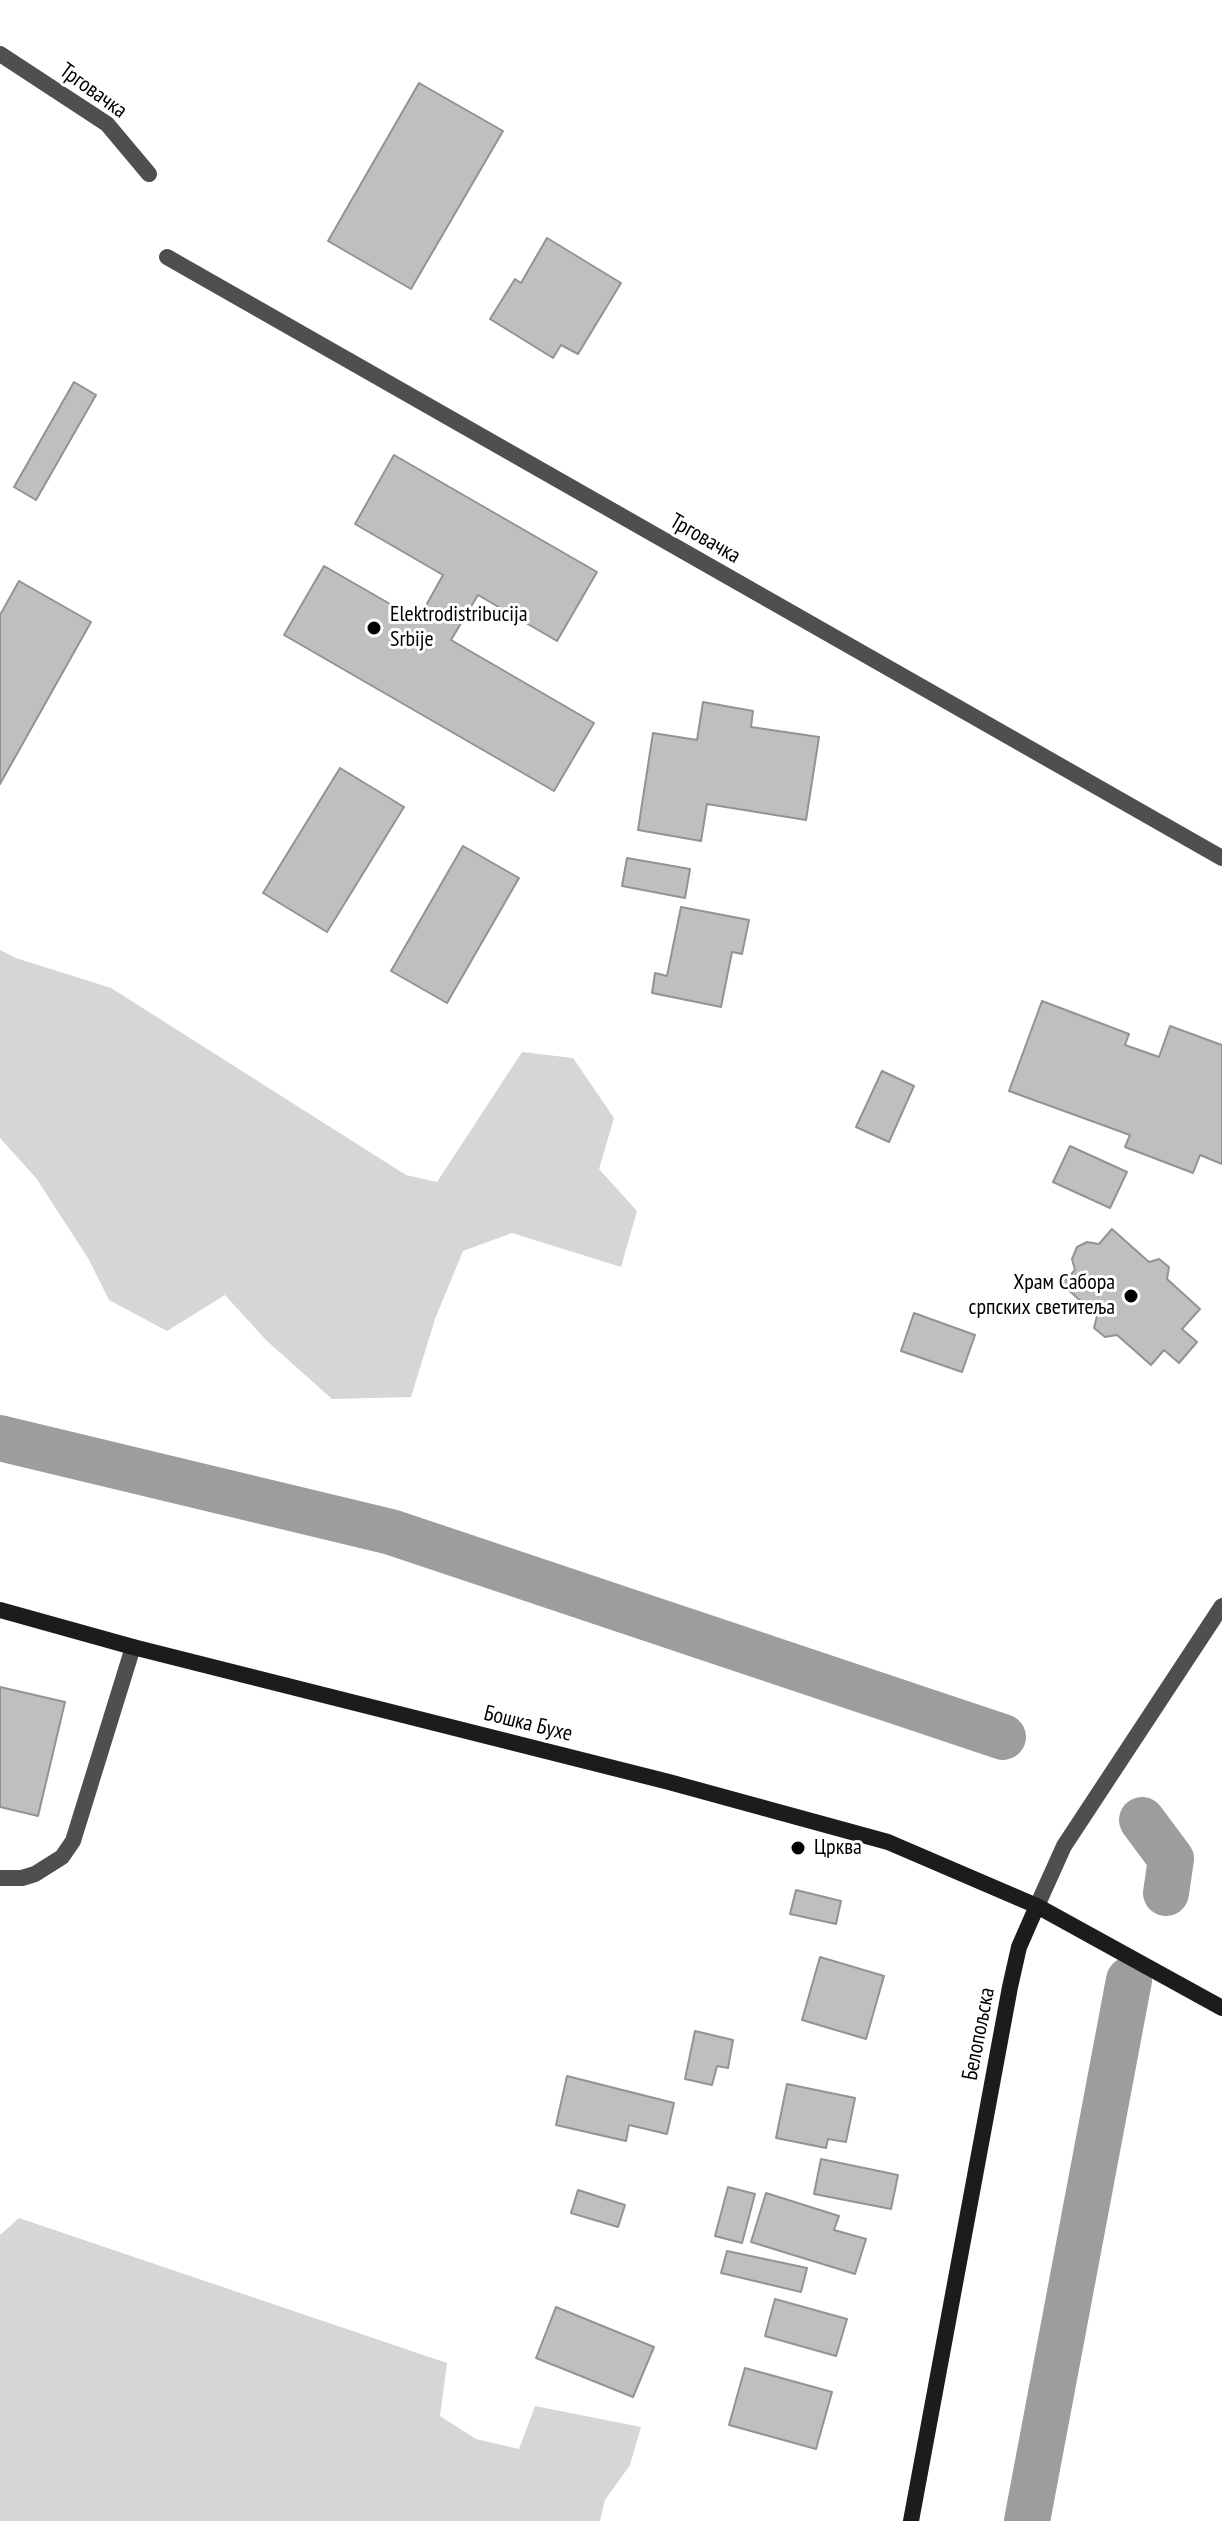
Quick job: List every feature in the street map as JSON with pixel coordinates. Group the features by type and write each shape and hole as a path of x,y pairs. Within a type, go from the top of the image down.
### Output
{"main road":[{"name":"Бошка Бухе","path":"0,1610 133,1647 653,1778 888,1842 1037,1906 1222,2008"},
{"name":"Белопољска","path":"911,2521 1010,1987 1019,1947 1037,1906"}],"street":[{"name":"Трговачка","path":"0,54 107,124 149,174"},
{"name":"Трговачка","path":"167,257 1222,858"},
{"name":"Белопољска","path":"1037,1906 1064,1846 1222,1606"},
{"path":"0,1878 35,1874 62,1857 73,1841 133,1647"}],"shaded area":[{"path":"0,950 111,988 406,1175 437,1182 522,1052 573,1058 614,1118 599,1169 637,1211 621,1267 512,1233 463,1251 435,1319 411,1397 332,1399 267,1341 225,1295 167,1331 109,1300 88,1258 36,1178 0,1138"},
{"path":"19,2218 447,2363 440,2416 476,2439 519,2449 535,2406 641,2427 630,2465 605,2500 600,2521 0,2521 0,2235"}],"building":[{"path":"419,83 503,131 411,289 328,241"},
{"path":"547,238 621,283 578,354 561,345 553,358 490,319 515,279 521,283"},
{"path":"74,382 96,395 36,500 14,487"},
{"name":"Elektrodistribucija Srbije","path":"394,455 597,572 557,641 478,595 451,640 594,723 554,791 284,635 324,566 418,620 443,575 355,524"},
{"path":"19,581 91,622 0,784 0,615"},
{"path":"703,702 753,711 751,727 819,737 806,820 707,804 701,841 638,830 653,733 697,740"},
{"path":"340,768 404,807 327,932 263,893"},
{"path":"463,846 519,878 447,1003 391,971"},
{"path":"627,858 690,869 685,898 622,886"},
{"path":"681,907 749,920 742,954 732,952 721,1007 652,993 655,973 667,976"},
{"path":"1042,1001 1129,1034 1125,1045 1159,1057 1170,1026 1222,1045 1222,1164 1200,1155 1193,1173 1125,1147 1130,1135 1009,1091"},
{"path":"882,1071 914,1086 889,1142 856,1127"},
{"path":"1070,1146 1127,1172 1110,1208 1053,1182"},
{"name":"Храм Сабора српских светитеља","path":"1112,1229 1149,1262 1159,1259 1169,1267 1167,1279 1200,1309 1182,1329 1197,1342 1179,1363 1164,1350 1151,1365 1117,1335 1105,1337 1094,1328 1097,1316 1062,1284 1075,1270 1072,1259 1077,1247 1087,1242 1099,1244"},
{"path":"914,1313 975,1335 962,1372 901,1351"},
{"path":"0,1687 65,1702 38,1816 0,1807"},
{"path":"796,1890 841,1901 836,1924 790,1914"},
{"path":"820,1957 884,1976 866,2039 802,2020"},
{"path":"695,2031 733,2040 728,2068 717,2066 712,2085 685,2079"},
{"path":"567,2076 674,2103 667,2134 629,2125 626,2141 556,2125"},
{"path":"787,2084 855,2098 846,2142 828,2139 826,2148 776,2138"},
{"path":"821,2159 898,2175 891,2209 814,2194"},
{"path":"728,2187 755,2194 742,2243 715,2236"},
{"path":"578,2190 625,2205 618,2227 571,2213"},
{"path":"766,2193 839,2216 834,2230 866,2239 855,2274 751,2242"},
{"path":"727,2251 807,2268 801,2292 721,2273"},
{"path":"775,2299 847,2319 836,2356 765,2336"},
{"path":"556,2307 654,2347 633,2397 536,2358"},
{"path":"745,2368 832,2392 816,2449 729,2425"}],"waterway":[{"path":"0,1438 391,1532 1003,1737"},
{"path":"1142,1820 1171,1859 1166,1893"},
{"path":"1027,2521 1129,1980"}],"place":[{"name":"Elektrodistribucija Srbije","path":"374,628"},
{"name":"Храм Сабора српских светитеља","path":"1131,1296"},
{"name":"Црква","path":"798,1848"}]}
